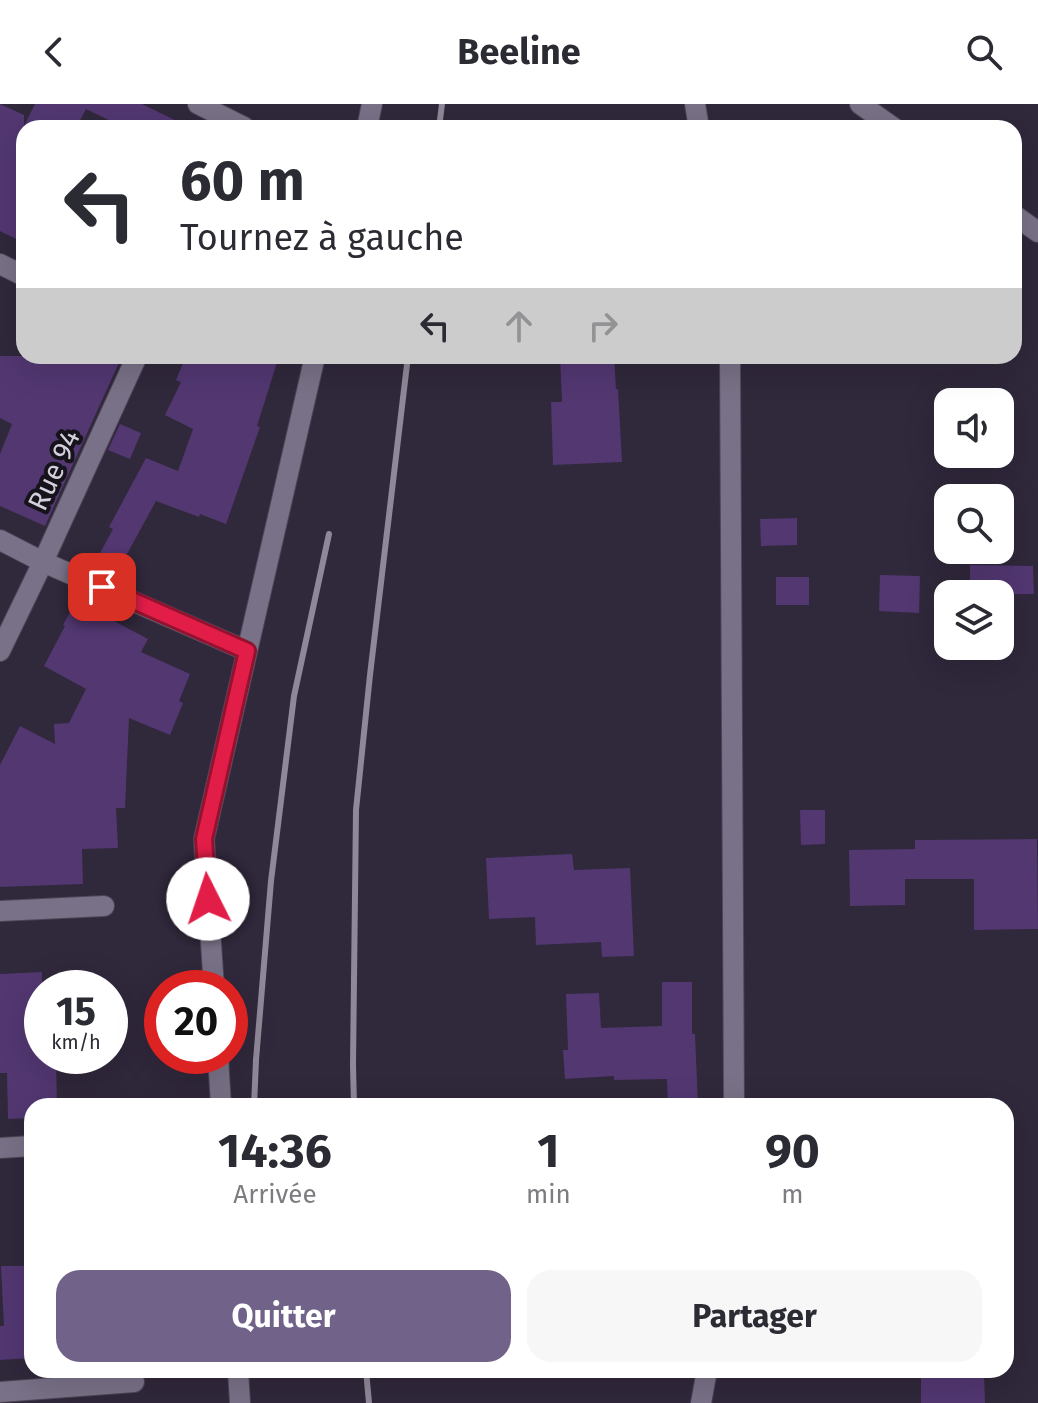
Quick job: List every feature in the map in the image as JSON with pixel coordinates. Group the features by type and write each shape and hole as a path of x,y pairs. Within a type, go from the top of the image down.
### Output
{"street":[{"path":"198,104 230,120"},
{"path":"860,104 883,120"},
{"name":"Rue 94","path":"0,651 133,364"},
{"path":"213,970 204,839 313,364"},
{"path":"730,364 734,1098"},
{"path":"0,540 43,562 247,651"},
{"path":"0,911 104,906"},
{"path":"219,1074 221,1098"},
{"path":"0,1148 24,1146"},
{"path":"238,1378 240,1403"},
{"path":"701,1403 706,1378"},
{"path":"0,1392 134,1382"}],"building":[{"path":"0,104 24,115 24,120 16,120 16,239 0,231"},
{"path":"35,104 142,104 175,120 109,120 86,109 80,120 27,120"},
{"path":"0,356 16,356 16,364 118,364 45,526 0,506 0,454 12,424 0,418"},
{"path":"183,364 276,364 257,426 260,427 226,524 156,501 121,565 100,553 113,529 109,527 146,458 178,471 193,429 165,415 181,382 176,380"},
{"path":"560,364 614,364 622,462 553,465 551,402 562,402"},
{"path":"120,424 141,433 130,459 108,450"},
{"path":"797,518 797,545 761,546 760,519"},
{"path":"970,565 1033,566 1034,594 1014,594 1014,580 970,580"},
{"path":"880,575 920,576 919,613 879,611"},
{"path":"776,577 809,577 809,605 776,605"},
{"path":"76,601 148,639 141,652 190,674 179,701 183,703 170,735 129,718 125,808 116,808 118,848 82,849 83,884 0,887 0,765 20,726 55,744 54,724 69,723 86,689 44,666"},
{"path":"800,810 825,810 825,844 801,845"},
{"path":"1037,839 1038,929 974,930 974,879 905,879 905,905 850,906 849,850 915,849 915,840"},
{"path":"572,854 574,870 630,868 634,956 602,957 601,942 536,945 535,917 489,919 486,858"},
{"path":"24,973 24,1074 56,1074 57,1098 24,1098 24,1118 8,1119 7,1073 0,1073 0,974"},
{"path":"662,982 692,982 692,1034 695,1034 698,1098 668,1098 667,1079 614,1080 614,1076 565,1079 563,1050 568,1050 566,994 599,993 601,1028 662,1026"},
{"path":"1,1266 24,1266 24,1358 0,1360 0,1326 4,1326"},
{"path":"921,1378 984,1378 985,1403 921,1403"}],"railway":[{"path":"440,120 442,104"},
{"path":"354,1098 356,810 407,364"},
{"path":"254,1098 271,881 294,696 329,534"},
{"path":"367,1378 369,1403"}],"route":[{"path":"102,587 247,651 204,839 208,899"}]}
